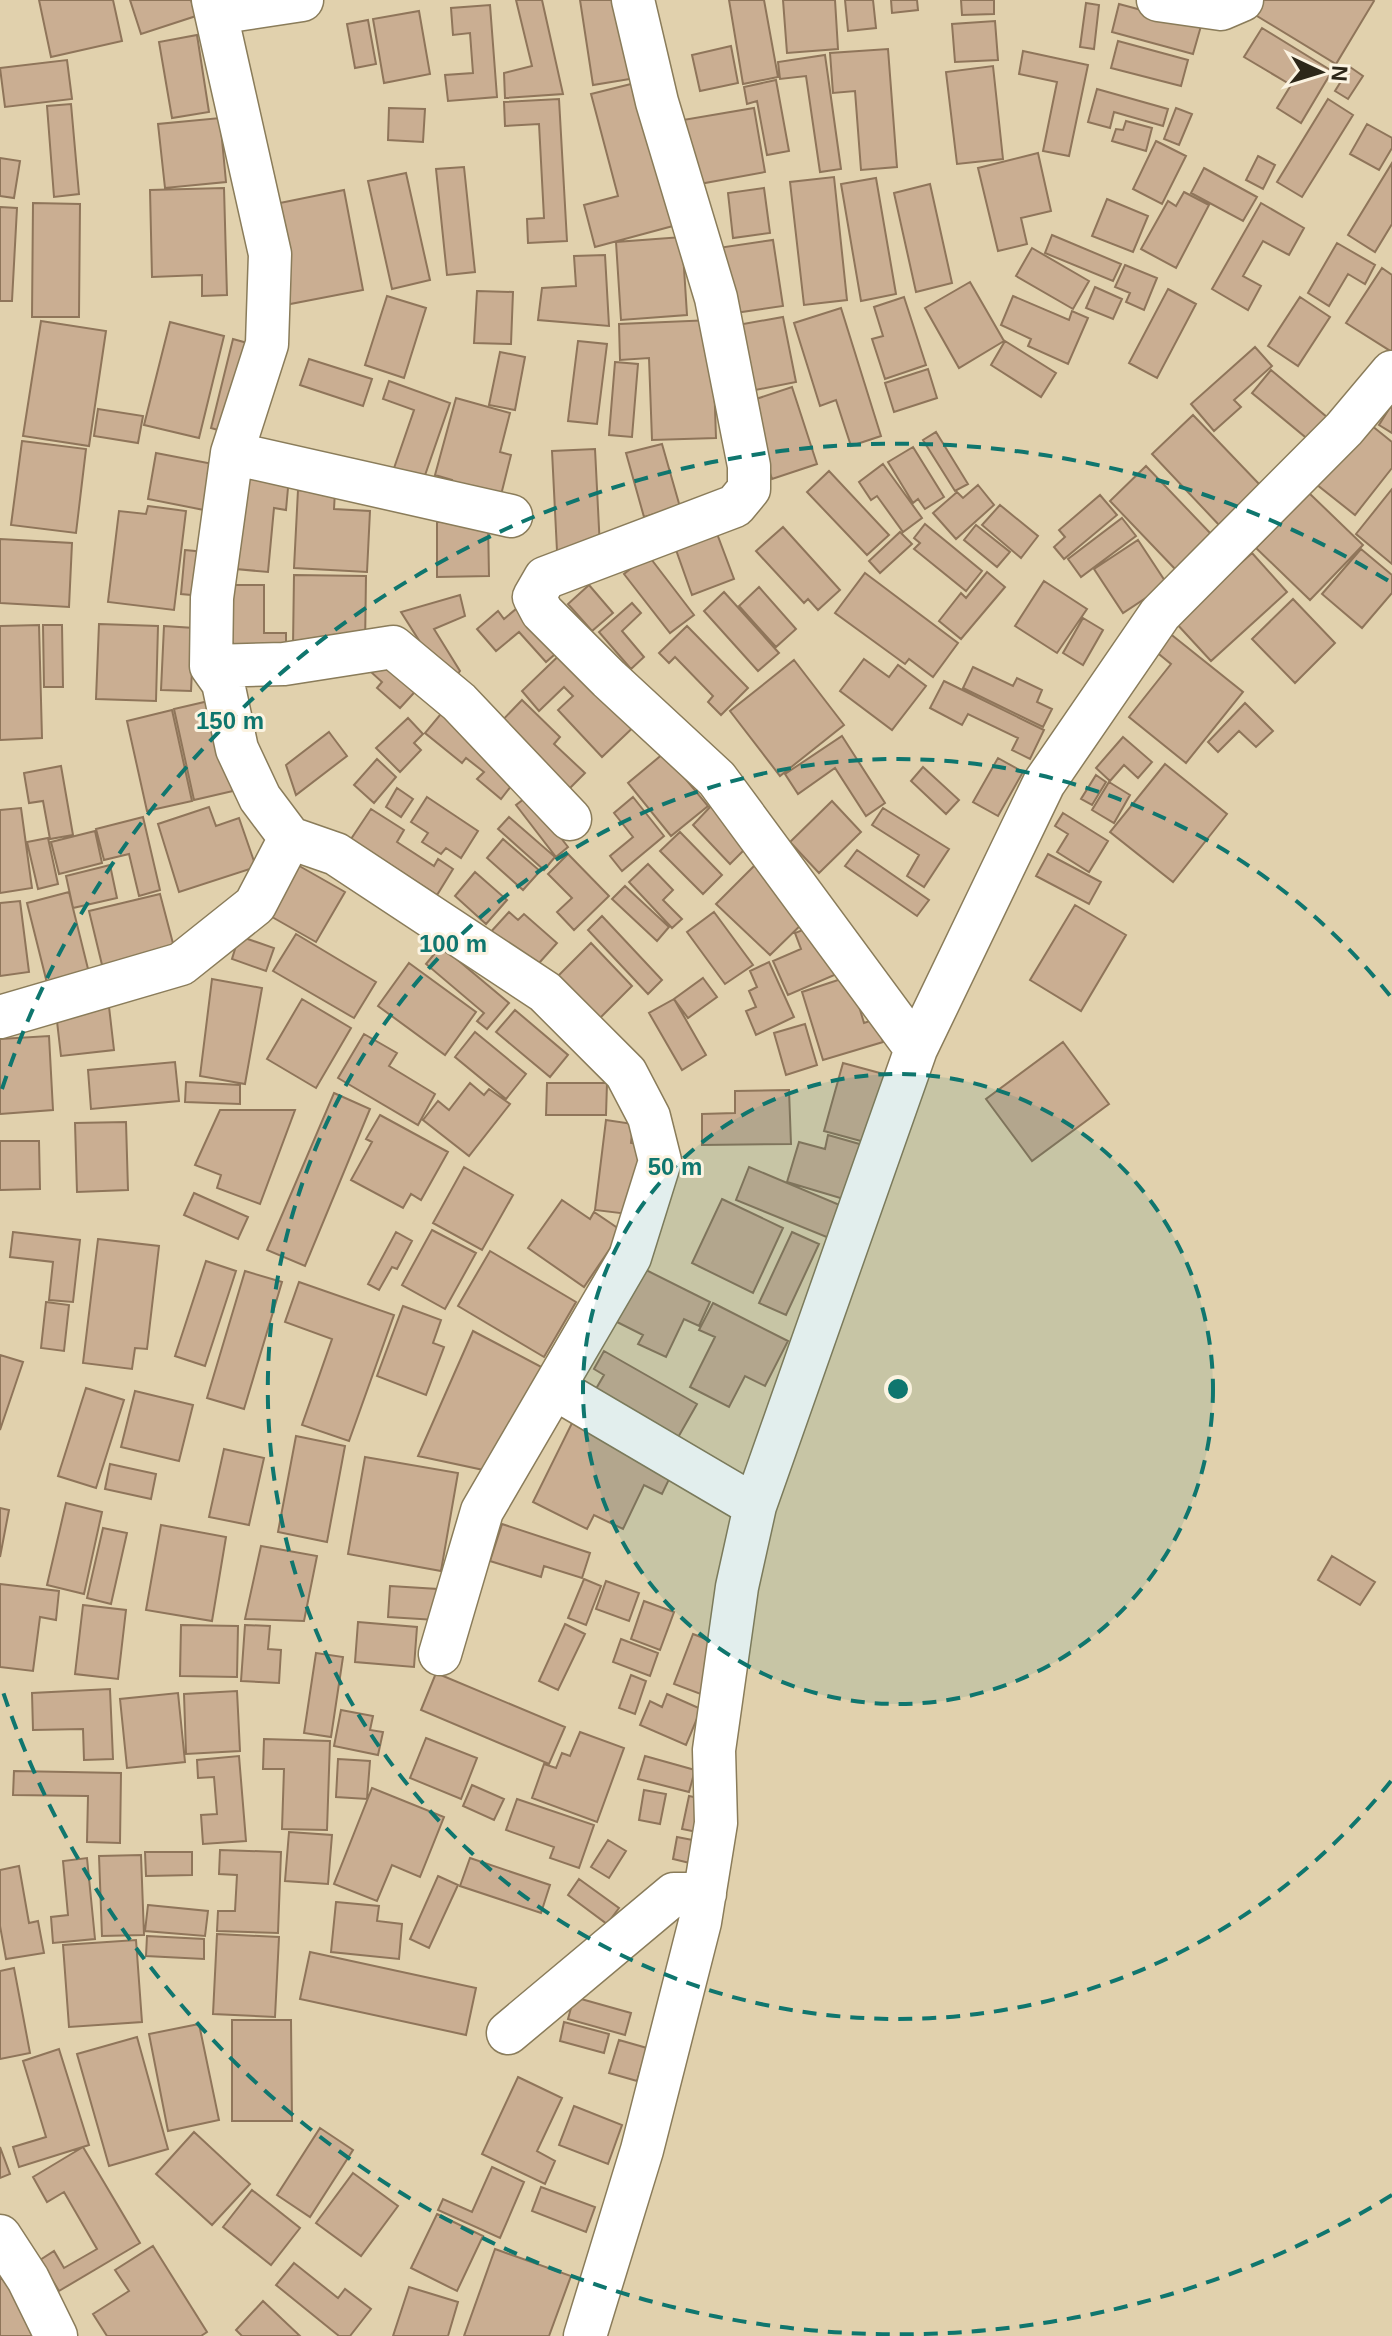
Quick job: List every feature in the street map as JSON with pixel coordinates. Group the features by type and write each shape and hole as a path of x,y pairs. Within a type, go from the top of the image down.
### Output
{"street":[{"path":"302,0 215,7 270,254 267,344 232,453 212,598 211,666 223,683 237,749 260,798 290,838 336,854 545,992 626,1073 649,1117 660,1161 630,1257 556,1389 482,1511 440,1654"},
{"path":"633,0 657,102 716,298 749,466 749,489 735,506 545,578 534,597 542,612 598,668 717,779 916,1049"},
{"path":"1158,0 1221,9 1242,0"},
{"path":"585,2336 642,2150 705,1894 716,1823 714,1750 737,1587 755,1506 916,1049 1044,783 1160,614 1344,429 1392,372"},
{"path":"232,453 511,516"},
{"path":"211,666 284,664 393,647 459,702 570,819"},
{"path":"0,1017 181,964 255,905 290,838"},
{"path":"556,1389 755,1506"},
{"path":"508,2033 674,1894 705,1894"},
{"path":"0,2236 28,2279 56,2336"}],"building":[{"path":"39,0 113,0 122,41 51,57"},
{"path":"130,0 191,0 196,16 141,34"},
{"path":"516,0 542,0 563,94 505,98 504,73 532,66"},
{"path":"580,0 623,0 636,78 593,85"},
{"path":"729,0 764,0 778,77 743,84"},
{"path":"783,0 835,0 838,49 787,53"},
{"path":"845,0 873,0 876,28 848,31"},
{"path":"891,0 917,0 918,10 892,13"},
{"path":"961,0 994,0 994,14 962,15"},
{"path":"1260,0 1374,1 1336,64 1252,13"},
{"path":"1086,3 1099,5 1094,49 1080,47"},
{"path":"1119,4 1201,26 1193,54 1112,32"},
{"path":"490,5 497,97 448,101 445,75 473,73 470,33 453,35 451,8"},
{"path":"419,11 430,74 384,83 373,19"},
{"path":"368,20 376,64 355,68 347,24"},
{"path":"995,21 998,60 955,62 952,24"},
{"path":"1262,28 1332,71 1301,123 1277,108 1291,85 1244,57"},
{"path":"197,35 209,112 172,118 159,42"},
{"path":"1118,41 1188,60 1181,86 1111,68"},
{"path":"731,46 738,83 700,91 692,55"},
{"path":"888,49 897,167 861,170 855,91 833,93 830,53"},
{"path":"1023,51 1088,65 1069,156 1043,151 1057,82 1019,74"},
{"path":"825,55 841,169 820,172 806,76 780,79 778,62"},
{"path":"67,60 72,99 5,107 0,68"},
{"path":"993,66 1003,159 957,164 946,72"},
{"path":"1350,67 1363,76 1348,99 1335,91"},
{"path":"776,80 789,151 767,155 757,101 747,104 744,87"},
{"path":"635,83 673,226 595,247 584,205 618,196 591,94"},
{"path":"1097,89 1168,109 1163,126 1114,112 1110,128 1088,122"},
{"path":"559,99 567,241 528,243 527,219 544,218 539,124 505,126 504,102"},
{"path":"1328,99 1353,115 1302,197 1277,182"},
{"path":"71,104 79,194 54,197 47,106"},
{"path":"389,108 425,109 423,142 388,140"},
{"path":"754,108 765,172 694,185 683,120"},
{"path":"1176,108 1192,114 1179,145 1164,139"},
{"path":"220,118 226,182 165,188 158,124"},
{"path":"1126,121 1152,128 1146,151 1112,141 1116,129 1123,130"},
{"path":"1367,124 1392,138 1392,148 1379,170 1350,154"},
{"path":"1156,141 1186,156 1162,204 1133,189"},
{"path":"1038,153 1051,211 1021,218 1027,244 998,251 978,168"},
{"path":"1258,156 1275,165 1263,189 1246,180"},
{"path":"0,158 20,161 14,198 0,196"},
{"path":"1392,163 1392,224 1375,252 1348,235"},
{"path":"464,167 475,272 447,275 436,169"},
{"path":"1204,168 1257,197 1243,221 1191,193"},
{"path":"406,173 430,280 392,289 368,181"},
{"path":"834,177 847,300 804,305 790,182"},
{"path":"876,178 896,294 861,301 841,184"},
{"path":"930,184 952,283 916,292 894,193"},
{"path":"224,188 227,295 202,296 202,275 152,277 150,190"},
{"path":"764,188 770,233 733,238 728,193"},
{"path":"344,190 363,290 285,305 265,206"},
{"path":"1184,192 1209,205 1176,268 1141,249 1168,201 1176,206"},
{"path":"1107,199 1148,216 1133,252 1092,236"},
{"path":"33,203 80,204 79,317 32,317"},
{"path":"1261,203 1304,228 1289,255 1263,241 1243,276 1261,286 1248,310 1212,289"},
{"path":"0,207 17,208 12,301 0,301"},
{"path":"1052,235 1121,264 1113,281 1045,253"},
{"path":"682,237 687,315 621,320 616,242"},
{"path":"773,240 783,306 728,314 718,248"},
{"path":"1337,243 1375,265 1365,284 1348,274 1329,306 1308,293"},
{"path":"1032,248 1089,281 1073,309 1016,276"},
{"path":"605,255 609,326 538,320 542,288 576,286 574,256"},
{"path":"1125,265 1157,278 1144,310 1126,302 1130,293 1115,287"},
{"path":"1382,268 1392,275 1392,352 1346,323"},
{"path":"970,282 1004,341 959,368 925,308"},
{"path":"1095,287 1122,299 1113,319 1086,308"},
{"path":"1168,289 1196,304 1157,378 1129,363"},
{"path":"477,291 513,292 511,344 474,343"},
{"path":"387,296 426,308 404,378 365,365"},
{"path":"1013,296 1069,320 1072,311 1088,318 1068,364 1028,346 1031,339 1001,325"},
{"path":"904,297 926,365 885,379 872,339 883,336 874,307"},
{"path":"1300,297 1330,317 1298,366 1268,346"},
{"path":"841,308 881,436 851,446 836,400 820,406 794,323"},
{"path":"783,317 796,382 745,392 732,326"},
{"path":"712,320 716,438 652,440 649,358 620,360 619,324"},
{"path":"41,321 106,331 89,446 23,436"},
{"path":"170,322 224,336 199,438 144,425"},
{"path":"233,339 251,344 229,433 211,428"},
{"path":"578,341 607,344 597,424 568,421"},
{"path":"1005,341 1056,373 1041,397 991,365"},
{"path":"1255,347 1272,366 1234,400 1241,407 1214,431 1191,404"},
{"path":"500,352 525,357 515,410 489,405"},
{"path":"309,359 372,379 363,406 300,385"},
{"path":"615,362 638,364 632,437 609,435"},
{"path":"928,369 937,398 894,412 885,383"},
{"path":"1271,370 1328,418 1310,441 1252,393"},
{"path":"389,381 450,403 423,481 393,471 414,410 383,399"},
{"path":"792,387 817,464 772,479 747,402"},
{"path":"456,398 510,413 500,452 511,455 498,507 448,493 452,480 435,475"},
{"path":"1392,404 1392,433 1379,425"},
{"path":"98,409 143,416 138,443 94,436"},
{"path":"1193,415 1261,486 1220,526 1152,454"},
{"path":"1366,421 1392,442 1392,468 1355,515 1316,484"},
{"path":"936,432 968,484 955,491 923,440"},
{"path":"22,441 86,449 76,533 11,525"},
{"path":"662,444 680,507 644,517 626,453"},
{"path":"913,447 944,497 925,509 918,499 913,503 888,462"},
{"path":"595,449 600,548 557,551 552,451"},
{"path":"156,453 213,464 204,510 148,499"},
{"path":"883,464 922,518 903,532 877,496 871,500 859,482"},
{"path":"1146,466 1212,535 1176,570 1110,501"},
{"path":"829,471 889,535 867,555 807,492"},
{"path":"245,473 289,477 286,510 274,508 268,572 236,569"},
{"path":"978,485 994,505 956,539 933,513 957,492 963,498"},
{"path":"1392,489 1392,564 1356,534"},
{"path":"298,490 335,491 334,509 370,511 367,572 294,568"},
{"path":"1309,493 1363,545 1310,600 1256,548"},
{"path":"1100,495 1117,515 1064,559 1054,547 1065,537 1059,530"},
{"path":"1000,505 1038,536 1021,558 982,525"},
{"path":"148,506 186,511 174,610 108,602 119,511 146,514"},
{"path":"1122,518 1136,536 1081,577 1068,559"},
{"path":"488,521 489,576 437,577 437,522"},
{"path":"925,524 982,571 966,591 914,549 920,543 914,538"},
{"path":"976,525 1010,552 997,567 964,540"},
{"path":"783,527 840,590 818,610 808,599 804,603 756,551"},
{"path":"716,531 734,579 692,595 675,547"},
{"path":"900,532 912,544 880,573 869,561"},
{"path":"0,539 72,543 69,607 0,603"},
{"path":"1138,540 1167,584 1123,613 1094,569"},
{"path":"1361,549 1392,575 1392,593 1362,628 1322,594"},
{"path":"185,550 205,552 202,596 181,594"},
{"path":"1252,553 1287,592 1211,661 1175,622"},
{"path":"648,555 694,615 670,633 624,574"},
{"path":"987,572 1005,587 961,639 939,621 961,593 966,598"},
{"path":"865,573 958,643 933,677 909,659 905,664 835,613"},
{"path":"294,575 366,576 365,647 293,646"},
{"path":"1044,581 1087,609 1057,653 1015,626"},
{"path":"232,585 264,585 264,633 286,633 286,660 231,659"},
{"path":"589,585 613,613 592,631 568,604"},
{"path":"759,587 796,629 776,647 739,606"},
{"path":"724,592 779,653 758,671 704,611"},
{"path":"460,595 465,616 434,629 460,671 448,686 401,612"},
{"path":"1293,599 1335,643 1295,683 1252,639"},
{"path":"632,603 641,613 622,631 644,657 631,669 599,632"},
{"path":"522,604 561,649 546,662 519,632 496,651 477,629 498,611 504,619"},
{"path":"1083,618 1103,630 1083,665 1063,653"},
{"path":"99,624 158,626 156,701 96,699"},
{"path":"39,625 42,738 0,740 0,626"},
{"path":"43,625 62,625 63,687 44,687"},
{"path":"164,626 194,628 191,691 161,690"},
{"path":"687,626 748,688 721,715 708,702 713,696 675,657 669,663 659,653"},
{"path":"1168,632 1243,692 1186,763 1129,717 1171,664 1154,650"},
{"path":"571,644 642,719 602,757 558,710 573,696 564,687 539,711 522,691"},
{"path":"388,652 423,683 400,708 377,688 382,682 371,672"},
{"path":"864,659 889,677 898,665 926,686 892,730 840,691"},
{"path":"794,660 844,725 780,776 730,711"},
{"path":"973,667 1013,686 1017,678 1042,690 1037,702 1052,709 1043,727 963,688"},
{"path":"944,681 1044,730 1030,759 1012,750 1018,738 968,714 962,725 930,708"},
{"path":"213,700 233,791 194,800 174,709"},
{"path":"522,700 560,737 554,744 585,773 562,796 494,729"},
{"path":"1245,703 1273,731 1256,747 1239,731 1218,752 1208,742"},
{"path":"445,709 522,772 501,799 477,779 484,772 466,758 462,763 425,733"},
{"path":"172,710 192,801 147,811 127,721"},
{"path":"408,718 423,734 414,743 421,750 400,772 376,748"},
{"path":"329,732 347,756 296,795 286,765"},
{"path":"842,736 885,803 866,816 835,768 798,794 785,774"},
{"path":"1123,737 1152,762 1138,778 1124,765 1110,781 1096,768"},
{"path":"664,753 708,806 671,836 628,783"},
{"path":"998,758 1023,772 998,816 973,802"},
{"path":"377,759 396,777 374,803 354,785"},
{"path":"1165,764 1227,814 1173,882 1110,832"},
{"path":"61,766 73,835 50,839 43,801 29,803 24,773"},
{"path":"923,767 959,800 946,814 911,781"},
{"path":"1096,775 1106,782 1092,805 1081,799"},
{"path":"1109,782 1130,795 1114,823 1092,810"},
{"path":"397,788 413,799 401,817 386,807"},
{"path":"528,796 568,847 556,857 516,805"},
{"path":"427,797 478,831 461,858 446,848 441,854 422,842 428,833 411,822"},
{"path":"633,797 664,836 622,871 610,856 633,837 614,813"},
{"path":"832,801 861,832 819,873 790,842"},
{"path":"711,806 749,845 730,864 693,825"},
{"path":"209,807 216,826 239,818 256,867 179,892 158,824"},
{"path":"21,808 32,888 0,893 0,810"},
{"path":"883,808 949,849 924,887 907,876 919,855 872,825"},
{"path":"371,809 404,830 397,842 434,866 438,859 453,869 437,895 351,839"},
{"path":"1063,813 1108,841 1089,872 1057,852 1068,834 1055,826"},
{"path":"143,817 160,890 139,896 129,854 104,860 96,829"},
{"path":"509,817 555,857 544,870 498,829"},
{"path":"95,831 102,863 59,874 51,842"},
{"path":"680,832 722,875 703,894 660,851"},
{"path":"48,838 58,884 38,889 27,842"},
{"path":"503,839 540,871 523,890 487,858"},
{"path":"857,850 929,900 917,916 845,866"},
{"path":"568,854 609,896 574,930 557,912 572,898 548,874"},
{"path":"1048,854 1101,882 1089,904 1036,876"},
{"path":"287,859 345,892 316,942 258,909"},
{"path":"758,862 806,920 770,955 716,904"},
{"path":"648,864 673,890 663,900 682,919 672,928 629,882"},
{"path":"110,865 117,898 73,908 66,876"},
{"path":"475,872 507,900 486,924 455,896"},
{"path":"625,886 669,927 657,941 612,899"},
{"path":"69,892 91,981 49,991 27,903"},
{"path":"160,894 175,951 103,969 89,911"},
{"path":"20,901 29,972 0,976 0,903"},
{"path":"1075,905 1126,935 1081,1011 1030,980"},
{"path":"509,912 518,920 524,914 557,943 531,972 488,935"},
{"path":"714,912 753,965 725,984 687,932"},
{"path":"602,916 662,980 648,994 588,930"},
{"path":"818,924 839,973 788,995 773,961 801,949 795,933"},
{"path":"296,934 376,982 354,1018 273,971"},
{"path":"239,936 274,948 266,971 232,959"},
{"path":"591,943 632,986 597,1021 555,979"},
{"path":"441,946 509,1003 487,1029 477,1021 484,1013 426,964"},
{"path":"769,962 794,1017 756,1035 746,1011 756,1007 749,991 757,987 750,971"},
{"path":"409,963 476,1012 445,1055 378,1006"},
{"path":"850,976 864,1023 876,1019 883,1042 823,1060 802,992"},
{"path":"703,978 717,997 688,1018 674,999"},
{"path":"212,979 262,988 245,1084 200,1076"},
{"path":"108,998 114,1050 61,1056 55,1004"},
{"path":"302,999 351,1028 316,1088 267,1059"},
{"path":"674,999 706,1055 682,1070 649,1013"},
{"path":"515,1010 568,1055 550,1077 496,1032"},
{"path":"805,1024 817,1065 786,1075 774,1033"},
{"path":"475,1032 526,1074 506,1099 455,1057"},
{"path":"364,1034 397,1053 389,1066 435,1094 418,1125 338,1078"},
{"path":"49,1036 53,1110 0,1114 0,1039"},
{"path":"1063,1042 1109,1104 1032,1161 986,1099"},
{"path":"175,1062 179,1101 91,1109 88,1070"},
{"path":"843,1063 891,1076 872,1144 824,1131"},
{"path":"186,1082 240,1085 240,1104 185,1102"},
{"path":"470,1083 484,1095 489,1089 510,1104 469,1156 423,1120 438,1101 449,1110"},
{"path":"547,1083 607,1083 606,1115 546,1115"},
{"path":"789,1090 791,1144 702,1145 702,1114 735,1113 735,1091"},
{"path":"334,1093 370,1109 305,1266 267,1250"},
{"path":"220,1110 295,1110 260,1204 217,1188 221,1175 195,1165"},
{"path":"380,1115 448,1152 421,1200 411,1194 403,1208 351,1180 372,1142 366,1139"},
{"path":"606,1120 633,1124 631,1143 645,1145 636,1215 595,1210"},
{"path":"126,1122 128,1190 77,1192 75,1123"},
{"path":"828,1135 863,1145 847,1200 787,1182 799,1142 825,1149"},
{"path":"0,1141 39,1141 40,1189 0,1190"},
{"path":"464,1167 513,1195 482,1250 433,1223"},
{"path":"749,1167 842,1206 829,1238 736,1200"},
{"path":"194,1193 248,1217 238,1239 184,1215"},
{"path":"722,1199 783,1228 753,1293 692,1263"},
{"path":"562,1200 590,1219 594,1212 622,1231 584,1287 528,1248"},
{"path":"432,1230 476,1253 445,1309 402,1285"},
{"path":"13,1232 80,1240 73,1302 49,1300 53,1262 10,1257"},
{"path":"396,1232 412,1241 397,1269 392,1267 379,1290 368,1284"},
{"path":"792,1232 819,1244 786,1315 759,1303"},
{"path":"98,1239 159,1246 147,1349 135,1348 132,1369 83,1363"},
{"path":"490,1251 576,1302 544,1357 458,1306"},
{"path":"206,1261 236,1271 205,1366 175,1356"},
{"path":"640,1267 710,1302 699,1326 684,1319 666,1357 638,1344 643,1335 613,1320"},
{"path":"245,1271 282,1282 244,1409 207,1398"},
{"path":"299,1282 394,1315 349,1441 302,1425 332,1339 285,1322"},
{"path":"46,1302 69,1305 64,1351 41,1348"},
{"path":"713,1303 788,1341 765,1386 745,1376 729,1407 690,1387 715,1337 699,1330"},
{"path":"403,1306 441,1320 433,1343 444,1347 426,1395 377,1376"},
{"path":"473,1331 547,1370 493,1472 418,1456"},
{"path":"604,1351 697,1404 676,1441 593,1394 604,1375 594,1369"},
{"path":"0,1355 23,1362 0,1430"},
{"path":"86,1388 124,1400 96,1488 58,1476"},
{"path":"135,1391 193,1405 179,1461 121,1447"},
{"path":"573,1421 673,1471 662,1494 644,1485 623,1529 594,1515 587,1529 533,1502"},
{"path":"296,1436 345,1446 327,1542 278,1532"},
{"path":"224,1449 264,1458 249,1525 209,1517"},
{"path":"365,1457 458,1473 441,1571 348,1554"},
{"path":"110,1464 156,1474 151,1499 105,1489"},
{"path":"66,1503 102,1512 84,1594 47,1585"},
{"path":"0,1508 9,1510 0,1557"},
{"path":"502,1524 590,1553 582,1578 544,1566 541,1577 490,1561"},
{"path":"161,1525 226,1537 212,1621 146,1610"},
{"path":"103,1528 127,1533 111,1604 87,1598"},
{"path":"261,1546 317,1556 304,1621 245,1619"},
{"path":"1332,1556 1375,1582 1360,1605 1318,1580"},
{"path":"584,1579 601,1586 586,1625 568,1618"},
{"path":"606,1581 639,1593 629,1621 596,1609"},
{"path":"0,1584 59,1591 56,1620 40,1617 33,1671 0,1667"},
{"path":"390,1586 438,1589 436,1620 388,1617"},
{"path":"644,1601 674,1612 660,1650 631,1639"},
{"path":"83,1605 126,1610 118,1679 75,1674"},
{"path":"358,1622 417,1627 414,1667 355,1662"},
{"path":"565,1624 585,1634 558,1690 539,1681"},
{"path":"181,1625 238,1626 237,1677 180,1676"},
{"path":"245,1625 270,1626 268,1649 281,1650 279,1683 241,1681"},
{"path":"693,1634 724,1646 706,1696 674,1684"},
{"path":"621,1639 658,1653 650,1676 613,1662"},
{"path":"316,1653 343,1657 331,1737 304,1733"},
{"path":"436,1673 565,1727 549,1764 421,1710"},
{"path":"631,1675 646,1681 635,1714 619,1708"},
{"path":"110,1689 113,1759 84,1760 83,1729 33,1730 32,1693"},
{"path":"237,1691 240,1751 186,1754 184,1694"},
{"path":"178,1693 185,1762 127,1768 120,1699"},
{"path":"667,1694 701,1709 686,1745 640,1725 650,1701 662,1707"},
{"path":"341,1710 373,1716 370,1730 383,1732 378,1755 334,1746"},
{"path":"580,1732 624,1748 597,1822 532,1798 544,1764 556,1768 562,1753 570,1756"},
{"path":"426,1738 477,1758 461,1799 410,1778"},
{"path":"264,1739 330,1741 327,1830 282,1829 284,1769 263,1769"},
{"path":"239,1756 246,1841 203,1844 201,1815 217,1814 214,1777 198,1778 197,1760"},
{"path":"645,1756 695,1770 689,1792 638,1779"},
{"path":"338,1759 370,1761 367,1799 336,1797"},
{"path":"14,1771 121,1773 120,1843 87,1842 88,1796 13,1795"},
{"path":"472,1785 504,1799 494,1820 463,1806"},
{"path":"372,1788 444,1817 420,1877 392,1865 377,1901 334,1884"},
{"path":"644,1790 666,1794 660,1824 639,1820"},
{"path":"689,1796 699,1798 702,1833 682,1829"},
{"path":"517,1799 594,1825 579,1868 550,1858 554,1847 506,1830"},
{"path":"289,1832 332,1835 328,1884 285,1881"},
{"path":"677,1837 698,1841 694,1864 673,1859"},
{"path":"608,1840 626,1851 609,1878 591,1867"},
{"path":"220,1850 281,1852 278,1933 217,1931 218,1911 235,1911 237,1875 219,1874"},
{"path":"145,1852 192,1852 192,1875 146,1876"},
{"path":"141,1855 144,1935 102,1936 99,1856"},
{"path":"87,1858 95,1939 53,1943 51,1917 68,1915 63,1861"},
{"path":"470,1858 550,1885 541,1913 460,1886"},
{"path":"19,1866 29,1923 38,1921 44,1953 6,1959 0,1926 0,1870"},
{"path":"438,1876 458,1885 429,1948 410,1939"},
{"path":"579,1879 619,1908 607,1924 568,1895"},
{"path":"336,1902 379,1906 377,1921 402,1924 399,1959 331,1952"},
{"path":"148,1905 208,1911 205,1936 145,1931"},
{"path":"217,1934 279,1937 275,2017 213,2014"},
{"path":"147,1936 204,1939 204,1959 146,1956"},
{"path":"136,1940 142,2022 69,2027 63,1945"},
{"path":"310,1952 476,1988 466,2035 300,1999"},
{"path":"14,1968 30,2053 0,2059 0,1971"},
{"path":"574,1997 631,2013 625,2035 568,2019"},
{"path":"232,2020 291,2020 292,2121 232,2121"},
{"path":"564,2022 609,2034 604,2053 560,2041"},
{"path":"199,2024 219,2120 168,2131 149,2034"},
{"path":"137,2037 168,2149 109,2166 77,2054"},
{"path":"619,2040 647,2048 637,2081 609,2073"},
{"path":"59,2049 89,2145 19,2167 13,2147 46,2137 23,2061"},
{"path":"518,2077 562,2098 537,2151 555,2161 545,2184 482,2154"},
{"path":"574,2106 622,2125 608,2164 559,2145"},
{"path":"320,2128 353,2150 310,2217 277,2195"},
{"path":"194,2132 250,2184 212,2225 156,2174"},
{"path":"0,2147 10,2174 0,2178"},
{"path":"83,2147 140,2243 59,2291 40,2260 54,2251 64,2268 97,2249 64,2192 47,2202 33,2177"},
{"path":"492,2167 524,2182 500,2238 438,2210 443,2199 472,2212"},
{"path":"353,2173 398,2206 361,2256 316,2223"},
{"path":"541,2187 595,2207 586,2232 532,2211"},
{"path":"252,2190 300,2228 271,2265 223,2227"},
{"path":"437,2214 483,2236 457,2291 411,2268"},
{"path":"153,2246 207,2332 201,2336 107,2336 93,2314 129,2291 115,2270"},
{"path":"495,2249 571,2276 549,2336 464,2336"},
{"path":"294,2263 338,2298 345,2289 371,2309 350,2336 339,2336 276,2285"},
{"path":"0,2276 45,2335 0,2336"},
{"path":"409,2287 458,2302 448,2336 393,2336"},
{"path":"263,2301 300,2336 242,2336 236,2330"}]}
